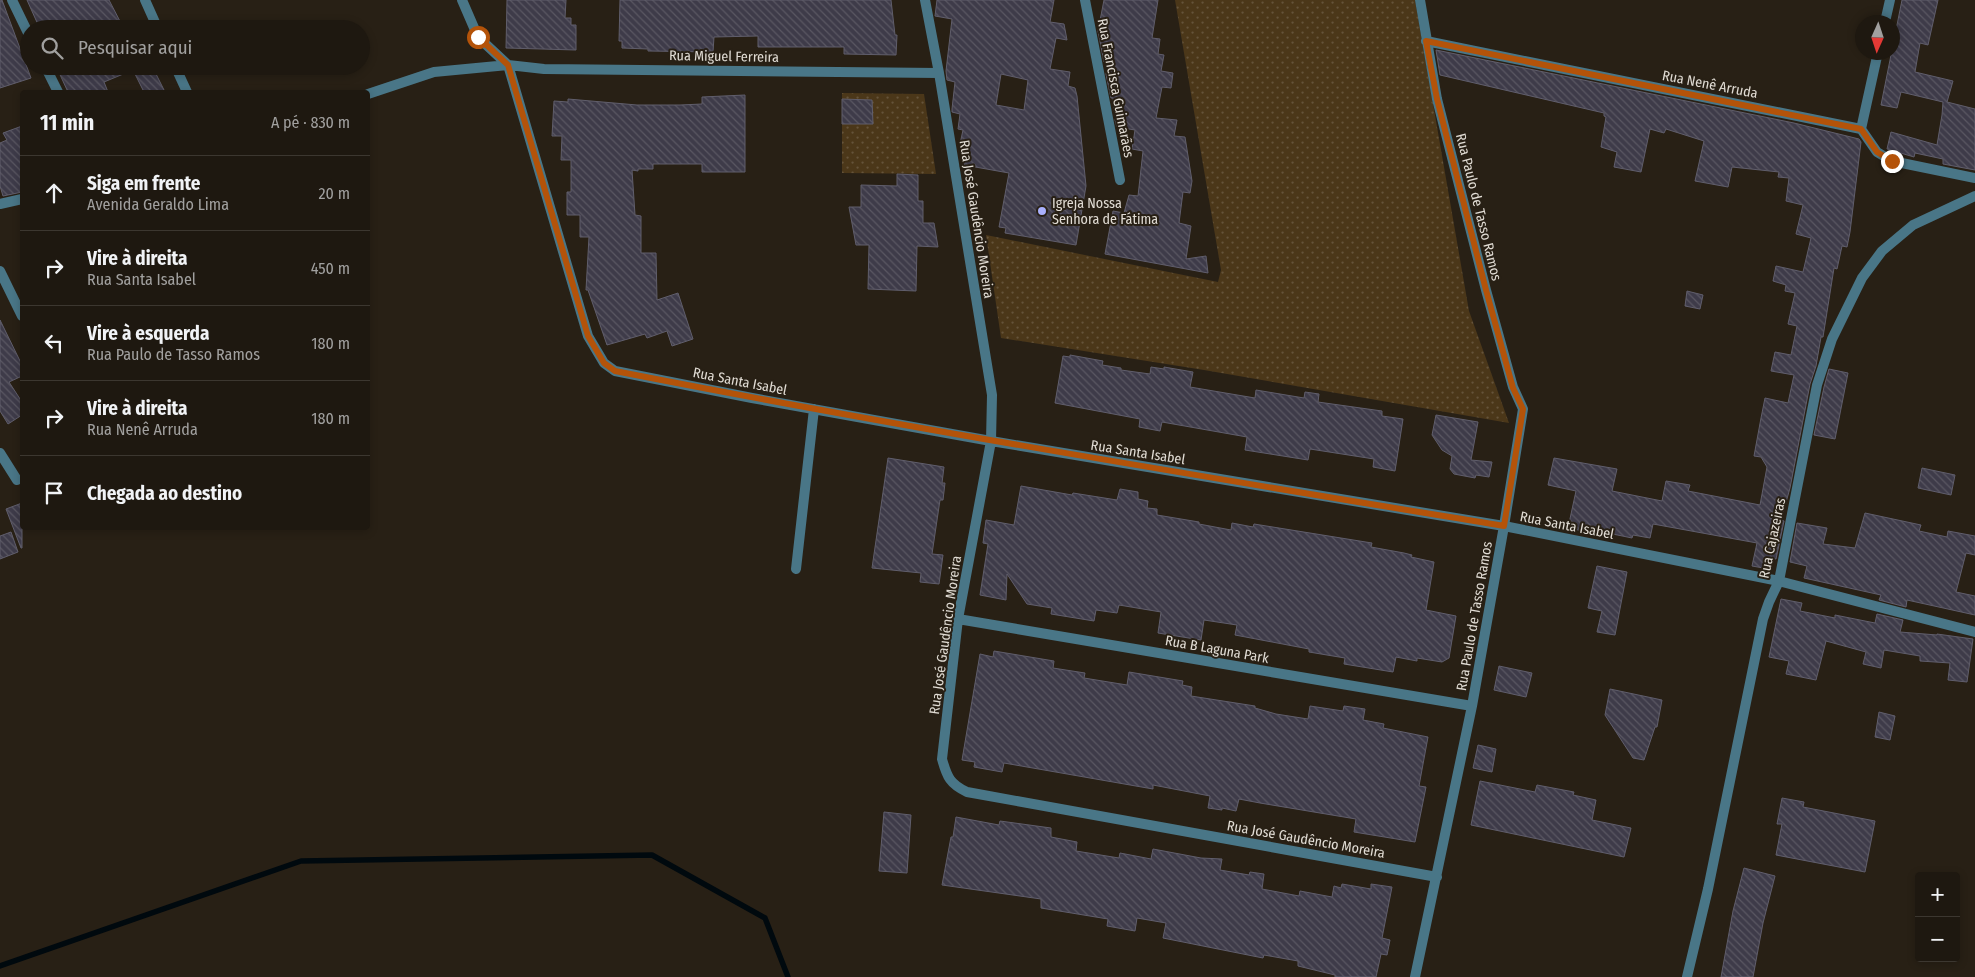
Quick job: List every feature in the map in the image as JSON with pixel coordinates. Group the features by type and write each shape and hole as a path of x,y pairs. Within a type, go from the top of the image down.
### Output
{"street":[{"path":"12,0 22,20"},
{"path":"145,0 154,20"},
{"path":"462,0 478,37 508,65"},
{"name":"Rua José Gaudêncio Moreira","path":"925,0 940,73 992,395 991,441 958,619 942,759 946,773 954,786 967,792 1436,877"},
{"name":"Rua Francisca Guimarães","path":"1086,0 1120,180"},
{"name":"Rua Paulo de Tasso Ramos","path":"1415,977 1472,706 1523,409 1513,388 1437,99 1420,0"},
{"path":"1887,15 1890,0"},
{"name":"Rua Nenê Arruda","path":"1426,41 1861,129"},
{"path":"1876,60 1861,129 1877,152 1892,161 1975,178"},
{"name":"Rua Miguel Ferreira","path":"370,93 434,72 508,65 544,69 940,73"},
{"name":"Rua Santa Isabel","path":"508,65 588,336 604,363 615,371 991,441 1504,526 1779,581 1975,632"},
{"path":"49,75 57,90"},
{"path":"179,75 185,90"},
{"name":"Rua Cajazeiras","path":"1687,977 1708,889 1763,619 1768,602 1779,581 1817,385 1832,339 1862,278 1882,251 1913,225 1975,196"},
{"path":"0,204 20,199"},
{"path":"0,271 20,312"},
{"path":"796,569 814,409"},
{"path":"0,453 18,480"},
{"name":"Rua B Laguna Park","path":"958,619 1472,706"}],"shaded area":[{"path":"1175,0 1415,0 1469,311 1509,423 1204,370 1001,338 986,235 1218,282 1221,270"},
{"path":"842,93 924,94 936,174 842,173"}],"building":[{"path":"2,0 20,48 20,75 30,75 31,78 0,88 0,1"},
{"path":"27,0 109,0 119,20 36,20"},
{"path":"507,0 566,0 565,18 571,18 571,25 576,25 576,50 506,48"},
{"path":"620,0 891,0 895,35 897,35 896,55 844,54 844,47 758,47 758,36 714,37 713,52 648,51 648,49 622,48 622,41 619,41"},
{"path":"937,0 1054,0 1050,22 1064,24 1067,40 1056,38 1050,69 1070,72 1068,86 1075,88 1086,186 1076,245 1005,233 1006,228 999,227 1009,173 964,165 967,146 960,144 963,130 958,129 960,114 952,112 955,82 947,80 946,71 952,19 935,16","holes":["1001,74 1028,80 1024,110 996,105"]},
{"path":"1104,0 1158,0 1152,38 1160,39 1158,54 1164,55 1161,71 1173,73 1171,88 1162,87 1156,118 1177,120 1174,136 1185,137 1192,181 1190,193 1183,192 1179,223 1191,226 1186,259 1206,256 1208,273 1105,254 1113,211 1124,213 1129,195 1138,196 1143,151 1132,149 1135,130 1117,127 1115,120 1118,112 1114,111 1113,98 1111,98 1106,74 1109,63 1104,62 1098,31"},
{"path":"1902,0 1938,0 1928,45 1920,43 1915,72 1953,81 1947,102 1975,109 1975,170 1943,164 1943,159 1915,153 1914,157 1887,149 1891,132 1937,145 1942,115 1943,102 1901,92 1897,108 1881,105 1890,60 1900,60 1899,15"},
{"path":"1436,50 1794,123 1859,139 1861,142 1847,247 1842,246 1837,269 1834,268 1823,337 1821,337 1816,366 1810,384 1790,488 1781,520 1784,521 1776,559 1772,558 1769,569 1752,566 1757,543 1653,524 1650,538 1633,535 1632,538 1603,532 1603,535 1568,528 1576,491 1548,485 1554,458 1617,469 1612,491 1662,501 1666,481 1690,485 1688,491 1760,505 1767,467 1761,457 1754,456 1765,398 1788,403 1794,375 1771,371 1775,352 1791,355 1797,326 1788,324 1795,293 1785,291 1786,285 1773,281 1776,266 1803,272 1811,238 1796,234 1803,205 1786,201 1789,178 1778,177 1779,172 1732,167 1728,187 1695,181 1704,141 1666,129 1664,133 1650,129 1641,172 1614,167 1617,152 1601,147 1606,117 1604,113 1440,75"},
{"path":"60,75 121,75 104,82 107,90 67,90"},
{"path":"136,75 156,75 164,90 143,90"},
{"path":"745,95 745,172 702,172 702,164 653,164 653,169 632,170 635,215 641,216 641,253 656,253 657,300 678,293 693,339 672,346 667,331 647,338 645,334 607,345 588,290 586,290 589,237 580,237 580,215 567,215 567,192 571,192 571,160 561,160 562,136 552,136 554,101 568,102 568,99 637,105 680,105 702,104 702,97"},
{"path":"842,99 872,100 873,124 842,124"},
{"path":"20,127 20,192 3,196 0,186 0,143 7,140 3,133"},
{"path":"897,174 918,175 918,201 923,201 923,223 934,223 938,247 917,246 916,291 868,289 869,245 856,245 849,207 861,207 861,185 897,186"},
{"path":"1687,291 1703,295 1700,309 1685,306"},
{"path":"0,320 20,361 20,377 9,382 20,399 20,416 8,424 0,411"},
{"path":"1070,355 1103,361 1102,365 1121,368 1121,370 1150,374 1151,367 1164,369 1164,367 1193,372 1190,387 1255,398 1256,390 1304,398 1305,392 1319,394 1318,402 1382,411 1382,416 1403,419 1395,471 1373,467 1374,459 1310,449 1308,460 1245,450 1247,437 1162,422 1160,431 1139,427 1140,419 1055,403 1063,356 1070,357"},
{"path":"1829,369 1848,373 1835,439 1814,435"},
{"path":"1436,415 1478,422 1471,460 1492,462 1489,477 1476,475 1475,478 1454,474 1450,469 1452,456 1442,450 1432,435"},
{"path":"888,458 944,467 942,483 945,483 943,500 940,500 932,554 943,555 939,584 920,582 921,573 872,568"},
{"path":"1922,468 1955,475 1951,495 1918,488"},
{"path":"1021,486 1072,495 1073,493 1117,500 1120,489 1138,492 1138,499 1148,501 1147,508 1157,509 1157,515 1231,530 1232,523 1253,527 1254,524 1372,543 1371,547 1404,553 1412,555 1411,557 1434,562 1426,610 1456,616 1449,658 1442,662 1417,658 1417,661 1396,657 1393,672 1344,664 1345,658 1235,635 1237,625 1204,620 1201,640 1158,633 1161,612 1119,605 1117,613 1096,610 1094,621 1051,614 1052,608 1027,604 1007,574 1006,600 980,595 988,544 983,543 986,520 1014,525"},
{"path":"20,504 22,548 21,548 6,509"},
{"path":"1865,513 1921,525 1919,531 1947,537 1948,531 1975,536 1975,555 1966,553 1956,592 1975,596 1975,615 1907,600 1906,607 1879,600 1881,595 1804,578 1807,566 1790,562 1797,523 1827,528 1823,544 1855,548"},
{"path":"11,532 18,552 0,559 0,536"},
{"path":"1597,566 1627,572 1615,635 1597,632 1602,611 1588,608"},
{"path":"1781,599 1802,603 1800,611 1835,618 1835,615 1875,623 1877,614 1903,620 1900,632 1937,634 1973,639 1967,682 1948,680 1950,663 1920,661 1920,656 1884,650 1881,668 1863,664 1866,652 1826,641 1816,680 1786,674 1789,661 1769,657"},
{"path":"994,651 1054,661 1053,668 1085,673 1084,678 1127,685 1129,672 1183,681 1182,685 1192,687 1191,696 1255,706 1255,708 1276,714 1308,719 1310,706 1343,711 1344,706 1365,709 1363,720 1384,724 1383,728 1428,737 1419,786 1426,787 1415,842 1354,832 1356,819 1239,799 1236,811 1222,808 1222,810 1208,808 1210,796 1153,785 1153,789 1004,763 1002,772 974,767 975,762 962,760 980,654 993,657"},
{"path":"1499,666 1532,673 1526,697 1494,690"},
{"path":"1610,689 1662,700 1657,727 1655,727 1644,760 1633,758 1605,715"},
{"path":"1879,712 1895,716 1890,740 1875,737"},
{"path":"1478,745 1496,749 1492,772 1473,768"},
{"path":"1480,781 1535,792 1537,785 1574,792 1573,795 1596,800 1592,820 1631,828 1624,857 1471,825"},
{"path":"1782,798 1804,802 1803,807 1875,821 1865,872 1776,855 1782,824 1777,824"},
{"path":"884,812 911,815 907,873 879,871"},
{"path":"956,817 999,825 1000,821 1051,828 1051,837 1077,842 1076,851 1119,858 1120,853 1151,859 1153,849 1201,858 1222,859 1220,870 1249,875 1250,872 1264,874 1262,889 1299,896 1300,891 1332,897 1334,886 1341,888 1342,884 1371,889 1371,884 1392,887 1382,938 1390,940 1387,955 1381,954 1376,977 1335,977 1335,975 1298,966 1298,961 1264,955 1263,958 1163,938 1166,923 1137,918 1135,931 1107,926 1108,919 1041,908 1041,899 942,885"},
{"path":"1744,868 1775,876 1763,923 1753,977 1721,977 1733,911"}],"waterway":[{"path":"0,966 301,861 652,855 765,918 788,977"}],"place":[{"name":"Igreja Nossa Senhora de Fátima","path":"1042,211"}],"route":[{"path":"478,37 508,65 588,336 604,363 615,371 991,441 1504,526 1523,409 1513,388 1486,290 1437,99 1426,41 1861,129 1877,152 1884,158 1892,161"}]}
